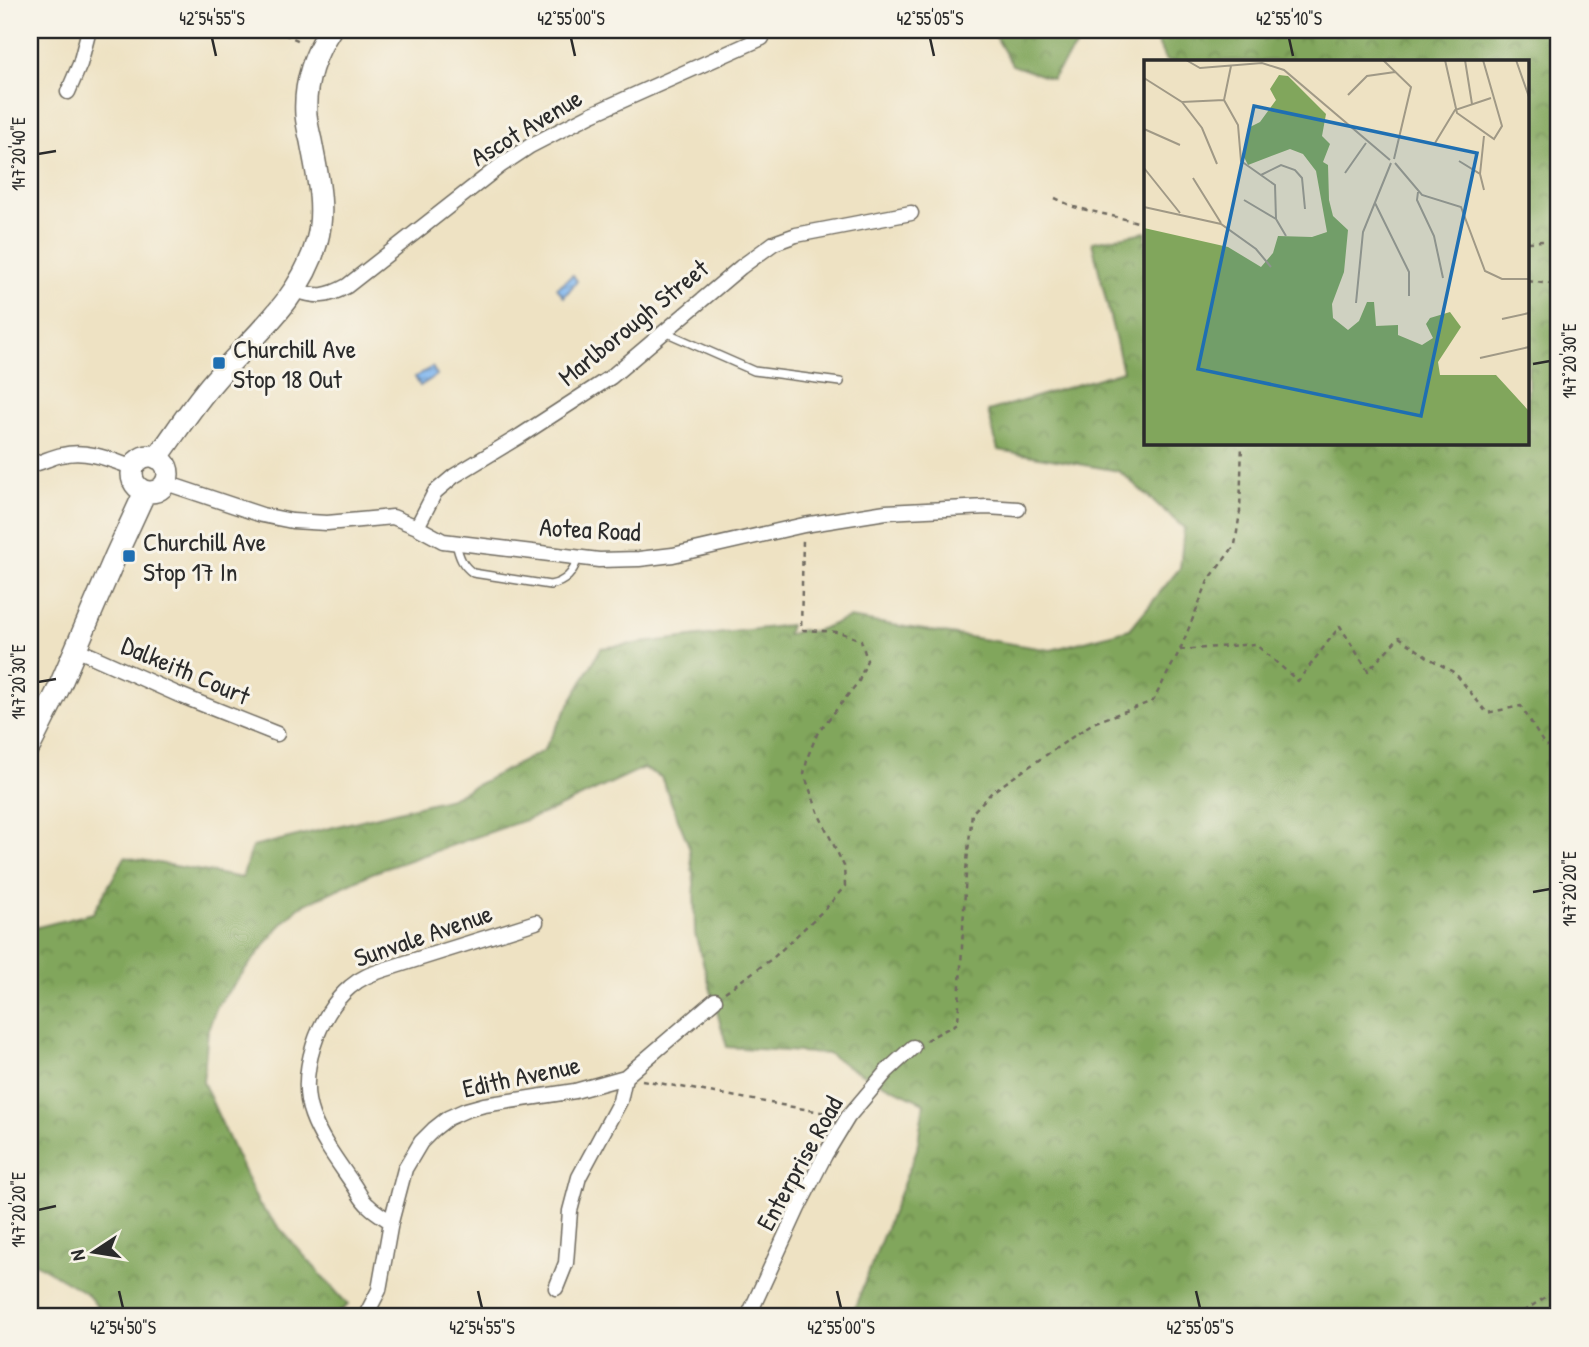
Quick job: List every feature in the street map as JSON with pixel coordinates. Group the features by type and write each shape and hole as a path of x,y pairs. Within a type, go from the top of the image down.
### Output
{"street":[{"path":"68,92 80,64 89,30"},
{"path":"157,458 213,382 281,309 309,264 317,239 321,198 306,116 306,98 318,49 330,30"},
{"name":"Ascot Avenue","path":"295,290 321,296 347,286 523,151 592,114 762,38"},
{"name":"Marlborough Street","path":"417,527 435,492 454,476 601,383 741,267 774,243 796,235 911,213"},
{"path":"30,465 62,455 83,453 134,468"},
{"path":"146,457 157,458 166,465 166,483 157,491 145,492 133,479 134,468 136,463 146,457"},
{"name":"Aotea Road","path":"166,483 262,515 292,521 327,523 393,517 443,541 599,560 673,555 804,525 886,512 988,507 1018,509"},
{"path":"30,747 145,492"},
{"name":"Dalkeith Court","path":"76,649 177,694 277,734"},
{"name":"Sunvale Avenue","path":"391,1222 368,1206 324,1142 311,1114 307,1086 309,1058 320,1029 347,989 361,978 536,922"},
{"name":"Edith Avenue","path":"365,1317 379,1290 391,1222 405,1169 421,1142 434,1129 448,1118 484,1105 575,1091 625,1077 715,1000"},
{"name":"Enterprise Road","path":"747,1317 798,1208 848,1117 887,1070 913,1047"},
{"path":"556,1288 566,1263 570,1211 579,1177 620,1101 625,1077"}],"lane":[{"path":"664,331 754,371 840,382"},
{"path":"456,542 463,566 473,573 550,585 560,583 568,577 578,557"}],"path":[{"path":"275,30 301,42"},
{"path":"1055,198 1074,207 1144,224"},
{"path":"1530,242 1559,240"},
{"path":"1530,281 1559,285"},
{"path":"913,1047 958,1023 966,871 972,813 992,792 1093,723 1153,701 1180,650 1208,580 1235,545 1240,512 1242,444"},
{"path":"715,1000 773,958 828,906 845,886 844,866 820,817 804,774 817,734 859,681 867,660 861,640 839,632 801,630 804,525"},
{"path":"1180,650 1255,644 1298,681 1340,626 1368,671 1399,636 1455,673 1487,713 1521,706 1544,744 1559,751"},
{"path":"625,1077 848,1117"},
{"path":"1515,1317 1559,1288"}],"green space":[{"path":"992,30 1108,30 1078,43 1052,79 1012,65"},
{"path":"1134,30 1559,30 1559,1317 851,1317 917,1149 924,1103 850,1068 829,1054 727,1047 695,934 694,881 689,846 661,777 643,768 551,811 372,873 299,907 278,928 217,1006 208,1030 203,1082 259,1205 348,1305 334,1317 106,1317 86,1293 30,1260 30,929 93,913 125,857 242,878 252,847 451,798 543,751 601,648 790,625 787,635 801,630 813,632 849,618 1051,650 1130,629 1180,568 1184,528 1119,471 998,450 988,411 1123,371 1092,242 1144,232 1144,444 1530,444 1530,60 1166,60 1157,41"}],"water":[{"path":"573,275 577,281 564,297 557,288"},
{"path":"432,367 437,375 420,386 415,377"}],"place":[{"name":"Churchill Ave Stop 18 Out","path":"219,363"},
{"name":"Churchill Ave Stop 17 In","path":"129,556"}]}
